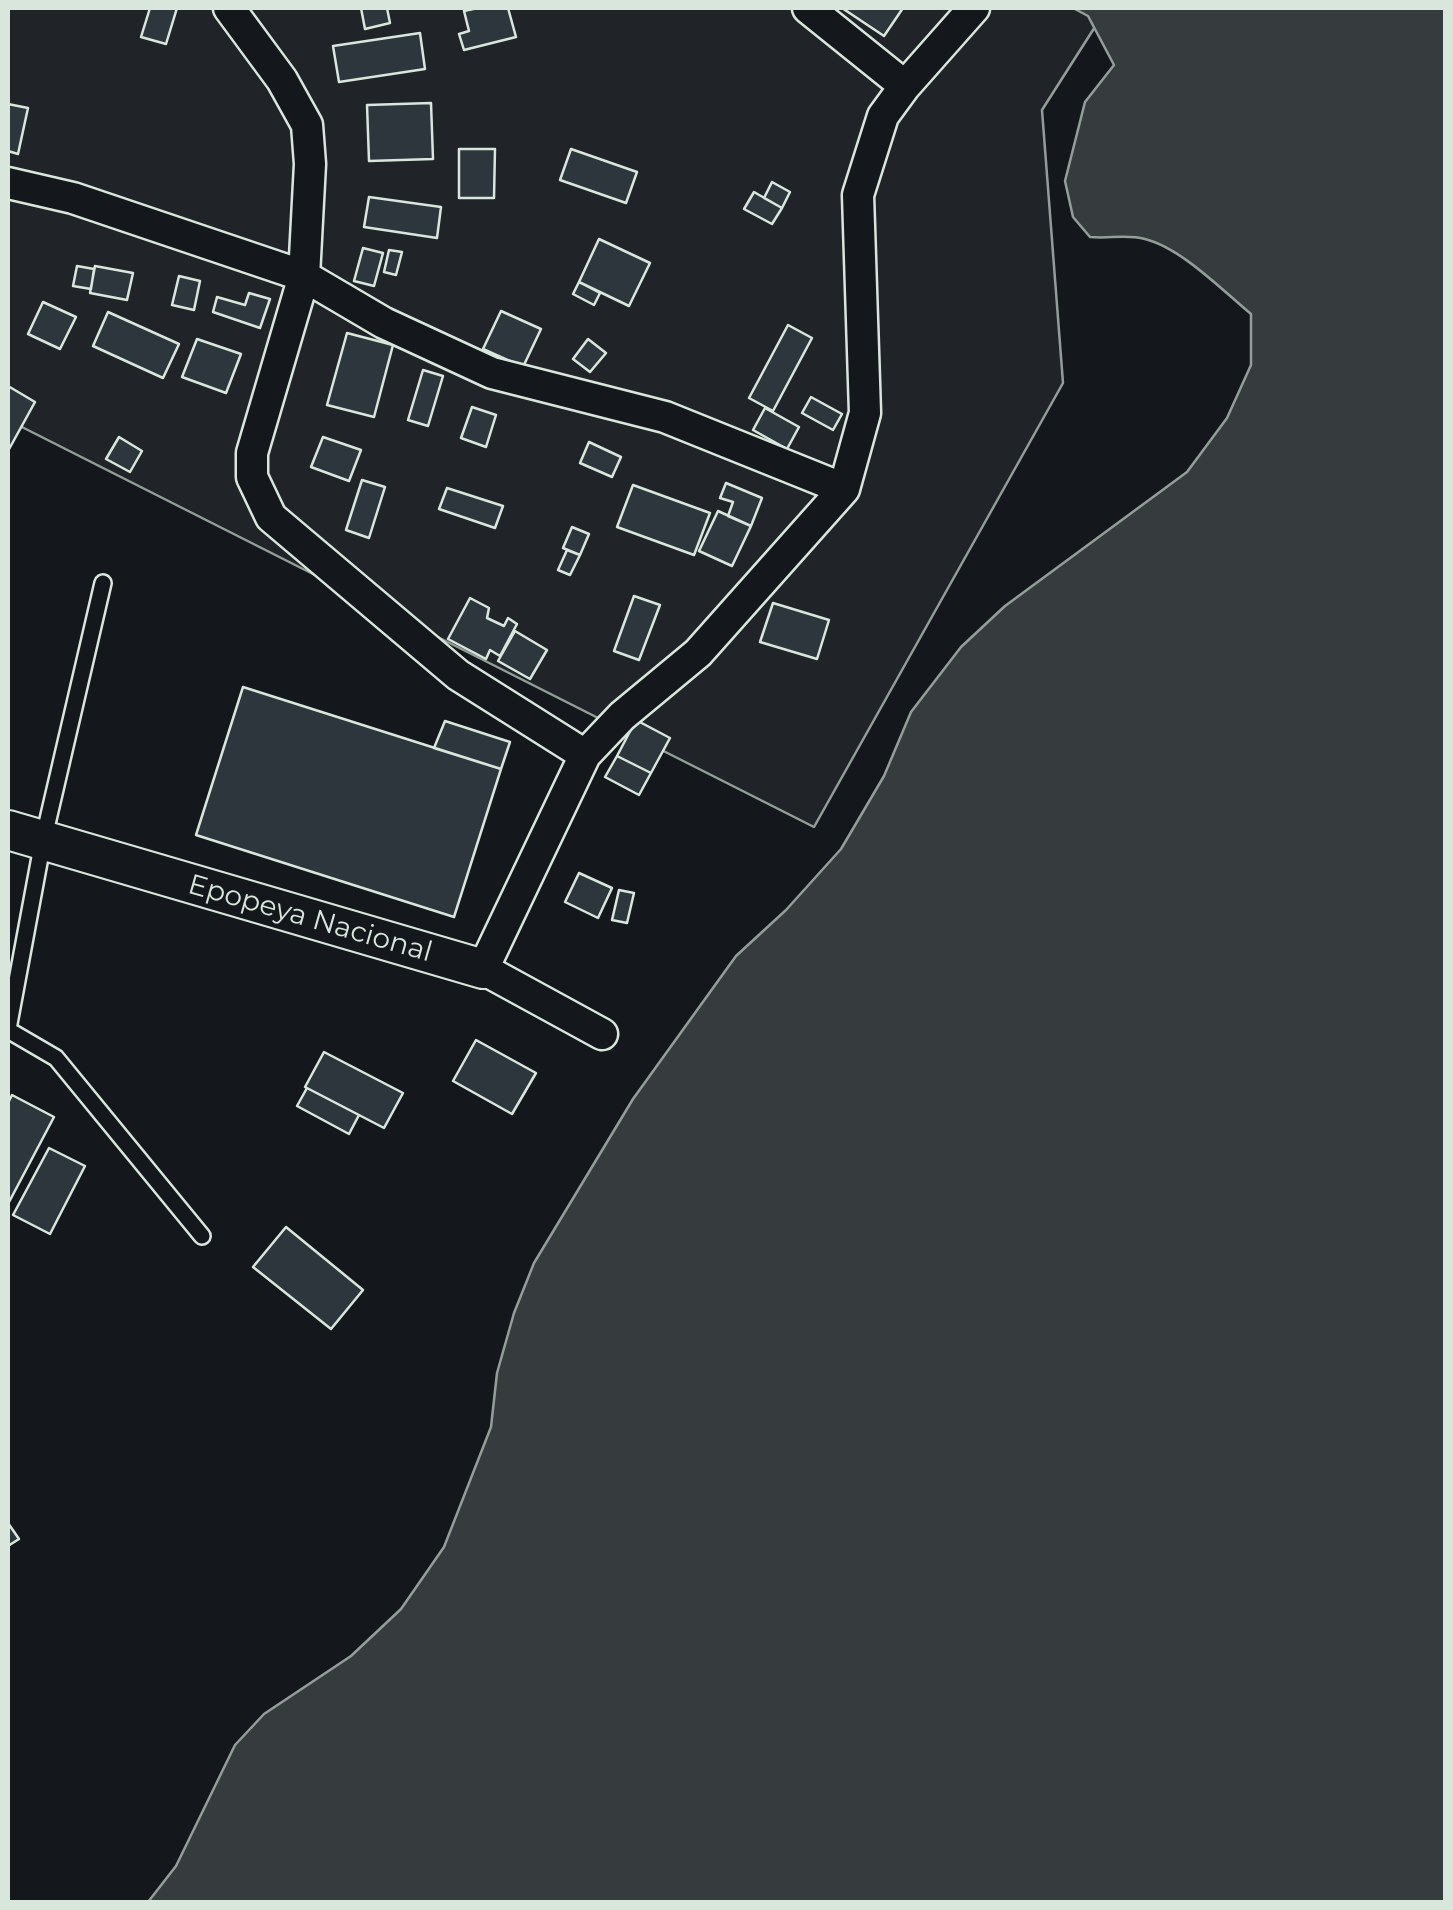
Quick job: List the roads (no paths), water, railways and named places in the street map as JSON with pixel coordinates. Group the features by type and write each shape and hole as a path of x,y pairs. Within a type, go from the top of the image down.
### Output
{"street":[{"path":"229,8 282,80 307,126 310,164 304,276 252,453 252,477 271,517 458,675 585,754"},
{"path":"808,8 905,86"},
{"path":"483,969 585,754 622,716 698,653 844,489 865,413 858,196 883,116 974,8"},
{"path":"8,182 73,198 304,276 384,323 492,373 665,417 844,489"},
{"name":"Epopeya Nacional","path":"25,836 483,969 602,1034"}],"lane":[{"path":"103,583 25,836 8,1029 56,1058 202,1236"}]}
